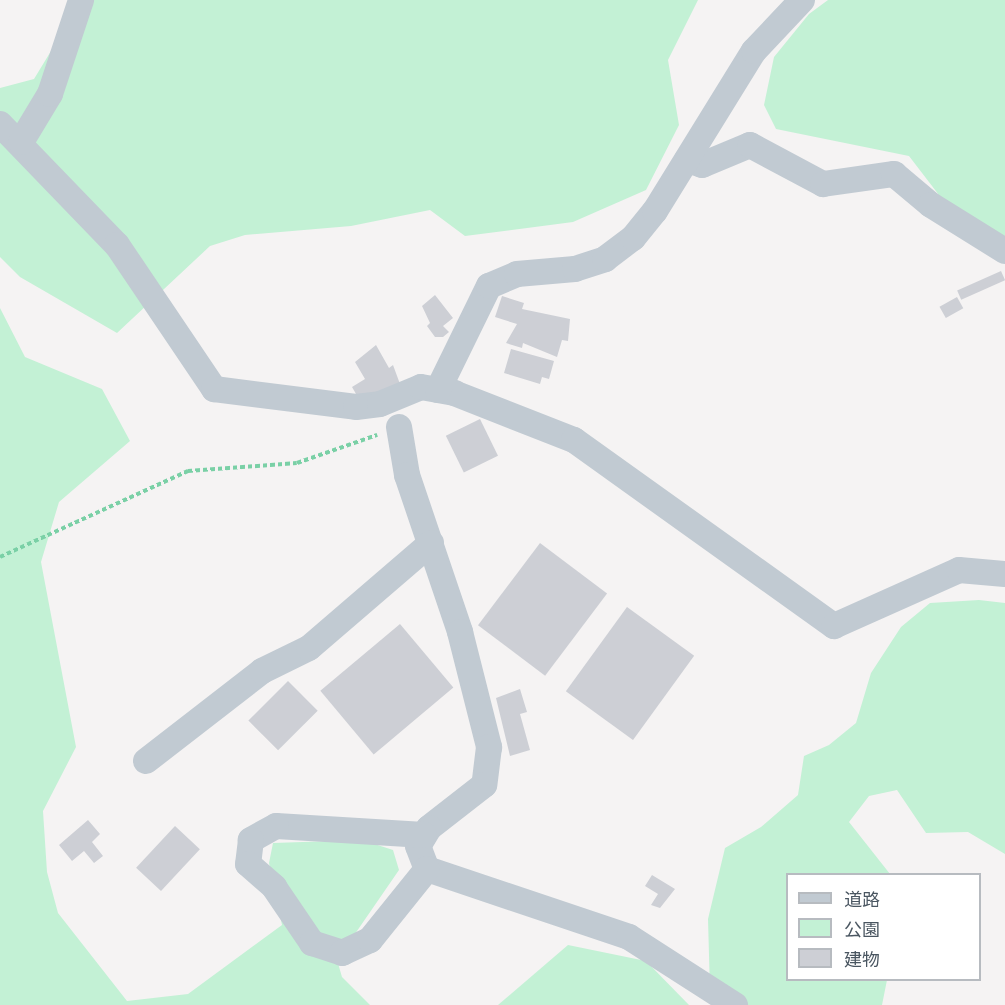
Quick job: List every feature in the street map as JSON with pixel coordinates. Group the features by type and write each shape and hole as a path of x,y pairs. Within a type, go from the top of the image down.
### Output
{"street":[{"path":"21,142 50,94 81,0"},
{"path":"438,390 489,286 518,274 575,269 605,259 655,211 754,51 802,0"},
{"path":"0,124 21,142 117,245 214,389 356,407 380,404 421,387 438,390 574,440 834,626 959,570 1005,574"},
{"path":"687,160 702,165 750,145 823,184 894,174 931,206 1005,251"},
{"path":"399,427 407,475 432,543 489,747 484,785 424,835 418,846 427,869"},
{"path":"146,760 262,671 309,648 432,543"},
{"path":"424,835 276,826 251,840 248,864 274,887 312,943 342,953 370,940 427,869"},
{"path":"427,869 629,937 735,1005"}],"path":[{"path":"0,557 188,471 297,463 399,427"}],"green space":[{"path":"82,0 698,0 668,60 679,125 646,190 573,222 465,236 430,210 351,226 245,235 210,246 117,333 20,277 0,257 0,88 34,79"},
{"path":"828,0 1005,0 1005,242 942,199 909,156 776,129 764,105 774,57 809,14"},
{"path":"0,308 25,357 102,389 130,441 59,502 41,562 76,747 43,811 47,872 58,913 127,1001 188,994 282,925 269,863 273,843 362,840 393,850 399,870 337,960 342,977 370,1005 0,1005"},
{"path":"979,600 1005,603 1005,854 968,832 926,833 897,790 869,796 849,822 889,873 786,873 786,981 887,981 882,1005 725,1005 710,991 708,919 725,848 761,827 798,795 804,756 829,745 856,723 871,673 901,627 930,603"},
{"path":"568,945 646,961 689,1005 498,1005"}],"building":[{"path":"1001,271 1005,280 961,300 957,291"},
{"path":"435,295 453,318 443,326 449,332 443,337 435,337 427,326 430,323 422,306"},
{"path":"502,296 524,303 522,309 570,319 568,341 562,340 557,357 523,343 522,348 506,343 517,324 495,317"},
{"path":"957,297 963,308 946,318 940,307"},
{"path":"376,345 389,368 393,365 400,384 359,399 352,387 365,379 355,362"},
{"path":"511,349 554,361 549,379 542,377 540,384 504,373"},
{"path":"480,419 498,456 464,473 446,436"},
{"path":"540,543 607,594 545,676 478,625"},
{"path":"627,607 694,656 633,740 566,691"},
{"path":"400,624 453,688 374,754 320,691"},
{"path":"288,681 318,711 278,750 248,721"},
{"path":"520,689 527,712 520,714 530,750 510,756 496,698"},
{"path":"88,820 100,834 92,842 103,856 94,863 84,851 72,861 59,845"},
{"path":"175,826 200,849 161,891 136,868"},
{"path":"652,875 675,889 660,908 651,905 658,894 645,886"}]}
